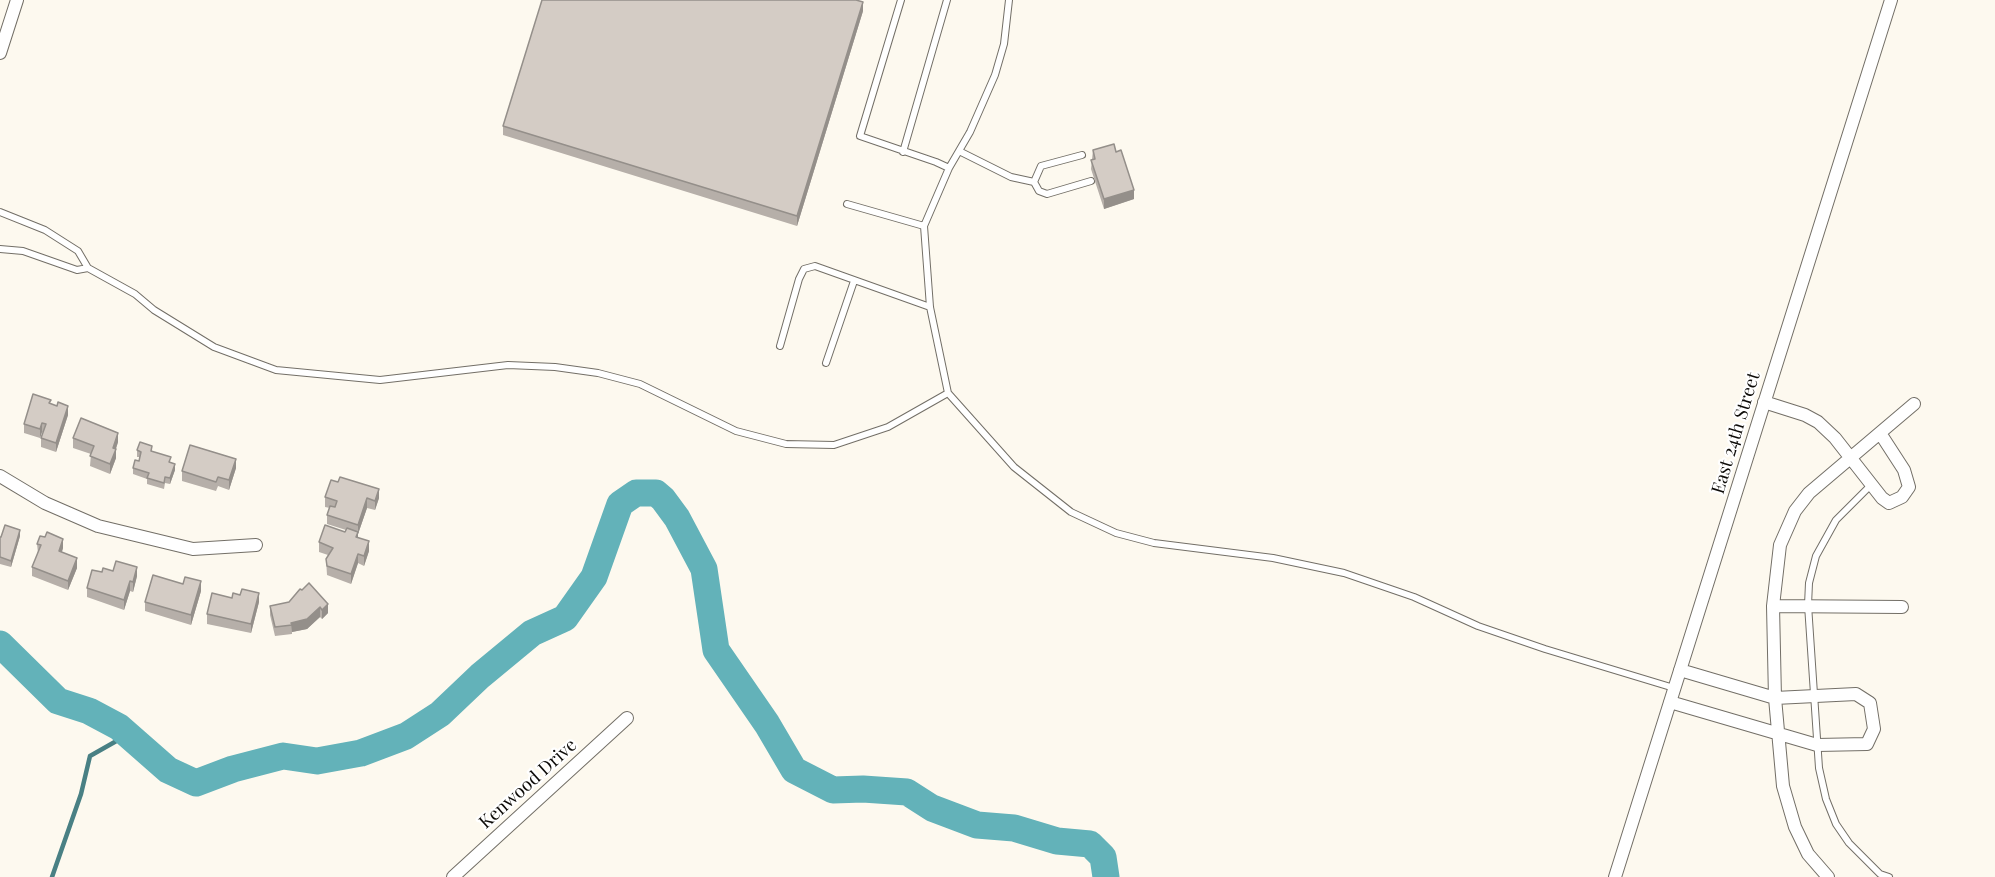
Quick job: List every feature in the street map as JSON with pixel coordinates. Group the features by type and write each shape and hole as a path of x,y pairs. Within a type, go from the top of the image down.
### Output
{"street":[{"path":"0,53 17,0"},
{"name":"East 24th Street","path":"1615,877 1891,0"},
{"path":"1764,402 1805,415 1818,422 1835,438 1882,498 1889,502 1902,497 1909,487 1904,470 1880,433"},
{"path":"1828,877 1808,854 1796,827 1783,786 1775,698 1773,606 1780,545 1795,511 1809,493 1914,404"},
{"path":"0,476 45,503 98,526 193,549 256,545"},
{"path":"1773,606 1902,607"},
{"path":"1670,702 1817,745 1867,744 1874,729 1870,703 1856,694 1775,698 1680,670"},
{"name":"Kenwood Drive","path":"453,877 627,718"}],"lane":[{"path":"902,0 860,136 949,168"},
{"path":"903,152 947,0"},
{"path":"1009,0 1004,44 995,75 949,168 924,226 930,307 948,393 1014,467 1071,512 1116,533 1154,543 1273,558 1344,573 1414,597 1478,626 1674,688"},
{"path":"959,151 999,172 1034,182"},
{"path":"1034,182 1041,166 1082,155"},
{"path":"1034,182 1039,191 1047,194 1091,182"},
{"path":"847,204 924,226"},
{"path":"0,212 45,230 78,251 88,268 135,294 154,310 214,347 276,370 381,380 508,365 555,367 598,373 640,384 736,431 786,444 834,445 888,427 948,393"},
{"path":"0,249 23,251 77,270 88,268"},
{"path":"780,346 799,279 804,269 815,266 930,307"},
{"path":"826,363 854,281"},
{"path":"1871,484 1836,520 1816,556 1809,583 1808,605 1819,768 1826,799 1836,824 1849,843 1880,874 1889,877"}],"building":[{"path":"542,0 856,0 863,2 797,216 503,126"},
{"path":"1114,144 1116,152 1121,150 1134,190 1104,199 1091,160 1095,159 1093,150"},
{"path":"33,394 51,400 49,403 57,406 58,402 68,406 56,443 41,438 46,424 42,423 40,429 24,424"},
{"path":"81,418 118,433 113,448 116,449 110,464 90,456 94,446 73,438"},
{"path":"140,442 152,446 151,451 171,457 169,462 175,464 170,478 165,477 164,483 147,478 149,473 133,468 135,460 139,461 141,452 137,450"},
{"path":"190,445 236,459 229,480 218,477 216,482 182,471"},
{"path":"340,477 379,489 375,501 367,498 358,525 327,515 330,506 335,507 337,501 325,497 331,480 338,482"},
{"path":"5,525 20,530 11,561 0,557 0,537"},
{"path":"325,525 345,532 347,528 358,532 356,537 369,541 364,556 358,554 351,574 327,566 326,559 333,548 319,542"},
{"path":"47,532 63,539 59,551 77,558 68,581 32,567 41,545 37,544 40,536 45,537"},
{"path":"116,561 137,567 124,600 87,588 92,570 102,572 103,568 113,571"},
{"path":"153,575 183,584 185,577 201,581 191,615 145,602"},
{"path":"309,583 328,604 322,610 320,607 307,619 291,623 292,625 275,627 270,606 289,602 300,589 302,590"},
{"path":"242,589 259,593 251,624 207,614 212,593 232,598 233,593 240,595"}],"waterway":[{"path":"0,644 58,701 89,711 119,727 168,770 196,783 233,769 283,756 317,761 361,753 406,736 440,714 480,676 532,633 565,618 594,577 620,504 636,493 656,493 677,518 704,569 716,650 767,724 794,770 833,790 863,789 907,792 932,808 977,825 1014,828 1057,841 1090,844 1103,857 1106,877"},
{"path":"52,877 81,794 90,756 127,735"}]}
